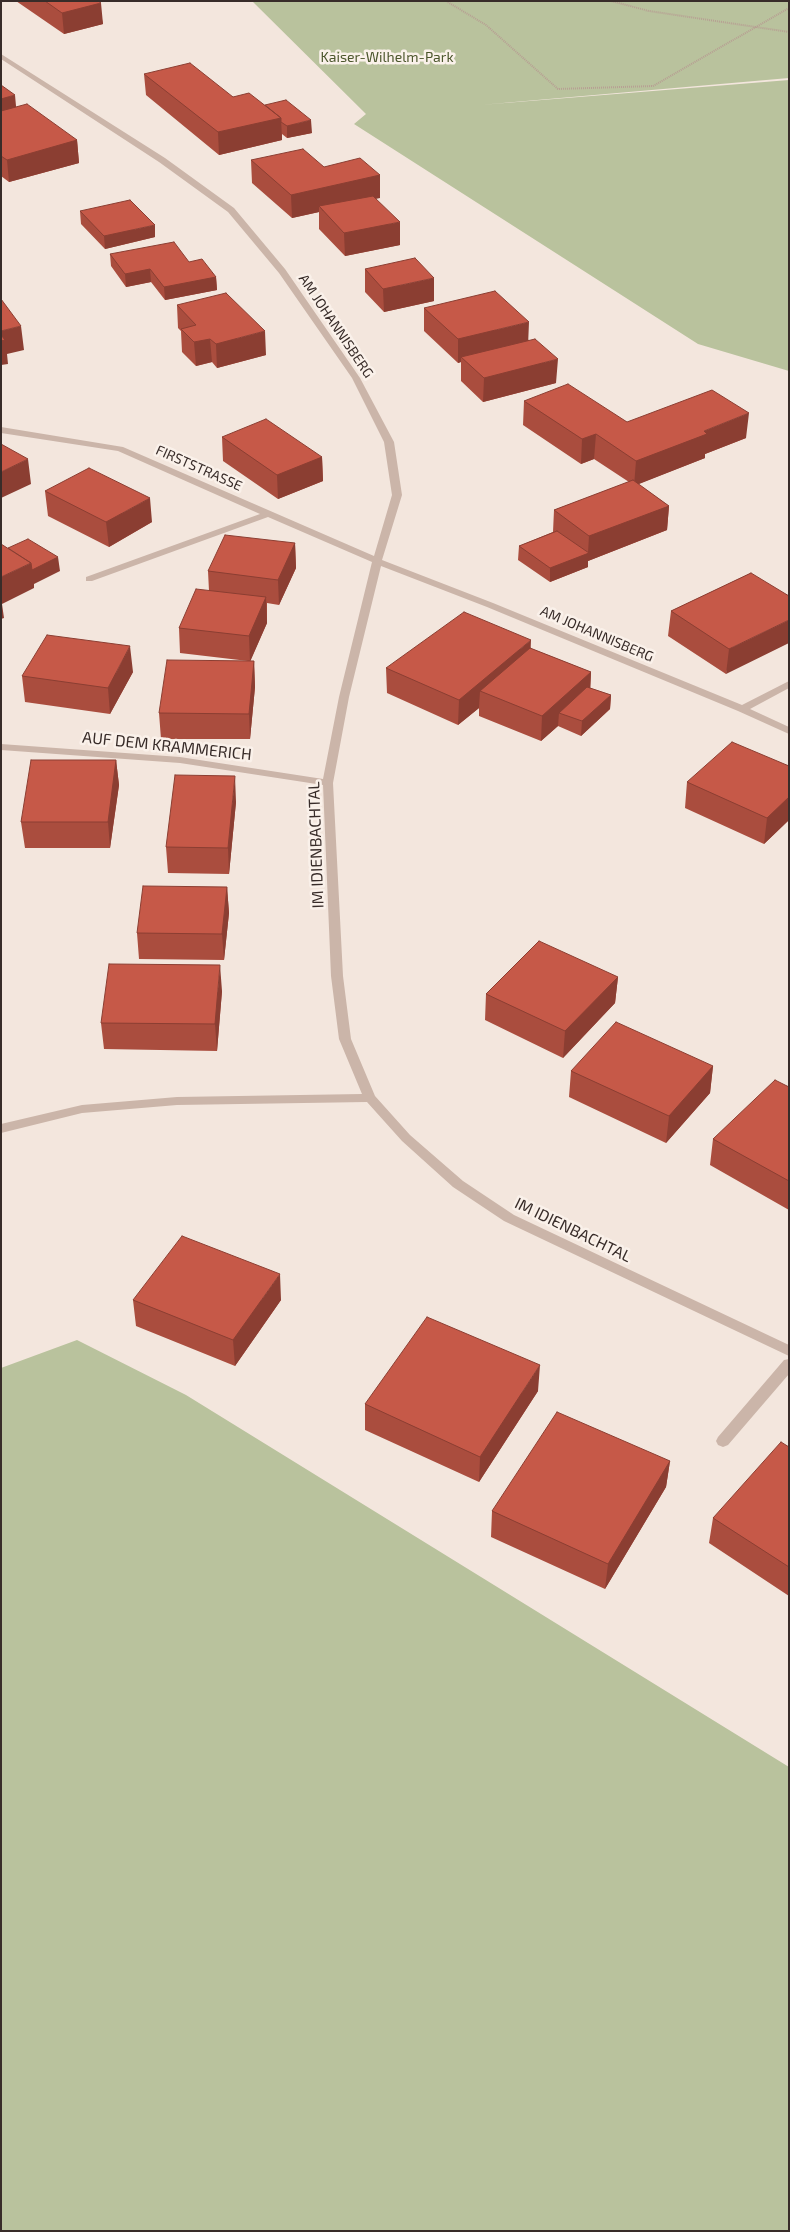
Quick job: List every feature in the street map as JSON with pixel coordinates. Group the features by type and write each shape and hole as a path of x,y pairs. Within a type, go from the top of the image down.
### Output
{"street":[{"name":"AM JOHANNISBERG","path":"1,56 162,160 231,210 282,271 356,378 389,442 397,495 377,561 490,605 742,709 789,731"},
{"name":"FIRSTSTRASSE","path":"1,430 120,449 377,561"},
{"path":"89,579 268,514"},
{"name":"IM IDIENBACHTAL","path":"377,561 344,697 328,783 339,994 346,1038 370,1098 406,1138 458,1184 509,1218 789,1351"},
{"path":"742,709 789,684"},
{"name":"AUF DEM KRAMMERICH","path":"1,747 180,760 328,783"},
{"path":"1,1129 82,1109 177,1101 370,1098"},
{"path":"723,1441 789,1364"}],"path":[{"path":"446,1 486,25 558,89 653,86 789,8"},
{"path":"611,1 649,10 752,28 789,32"}],"green space":[{"name":"Kaiser-Wilhelm-Park","path":"252,1 789,1 789,78 480,105 789,80 789,371 698,344 354,124 366,114"},
{"path":"77,1340 186,1395 789,1767 789,2231 1,2231 1,1368"}],"building":[{"path":"45,1 98,1 101,3 62,13"},
{"path":"190,63 233,97 249,93 281,118 218,132 144,74"},
{"path":"1,85 15,95 1,99"},
{"path":"286,100 311,120 287,126 281,122 281,118 265,105"},
{"path":"27,104 77,140 7,160 1,156 1,111"},
{"path":"303,149 324,167 360,158 380,175 291,195 251,160"},
{"path":"373,196 400,222 344,233 319,206"},
{"path":"130,200 155,225 104,236 80,211"},
{"path":"174,242 189,262 202,259 216,277 164,287 150,269 125,274 110,254"},
{"path":"415,258 434,278 383,289 365,269"},
{"path":"495,291 529,322 458,339 424,308"},
{"path":"226,293 265,331 216,344 210,339 194,342 181,329 196,325 177,305"},
{"path":"1,299 21,326 1,331"},
{"path":"535,339 558,359 484,378 461,357"},
{"path":"568,384 627,422 712,390 749,413 704,431 707,434 636,461 596,434 582,439 524,401"},
{"path":"266,419 322,457 277,475 222,437"},
{"path":"1,444 28,459 1,472"},
{"path":"89,468 150,498 106,522 45,491"},
{"path":"633,480 669,506 589,536 554,510"},
{"path":"557,531 589,553 550,568 519,546"},
{"path":"225,535 295,543 278,580 208,571"},
{"path":"28,539 58,557 32,570 31,563 8,548"},
{"path":"1,544 31,563 1,577"},
{"path":"751,573 789,596 789,620 729,649 671,611"},
{"path":"196,589 266,597 249,636 179,628"},
{"path":"464,612 531,640 459,700 386,668"},
{"path":"47,635 130,646 108,688 22,676"},
{"path":"530,648 591,672 542,716 480,691"},
{"path":"167,660 254,661 249,714 159,713"},
{"path":"587,687 611,695 582,721 559,713"},
{"path":"732,742 789,766 789,797 767,818 687,782"},
{"path":"31,760 116,760 108,822 21,822"},
{"path":"175,775 235,776 228,848 166,847"},
{"path":"143,886 227,887 222,934 137,933"},
{"path":"539,941 618,977 565,1031 486,994"},
{"path":"109,964 220,965 215,1024 101,1023"},
{"path":"616,1022 713,1066 669,1116 571,1071"},
{"path":"775,1080 789,1087 789,1181 713,1139"},
{"path":"182,1236 280,1274 233,1340 133,1300"},
{"path":"427,1317 540,1365 480,1457 365,1404"},
{"path":"557,1412 670,1461 608,1564 492,1511"},
{"path":"781,1442 789,1447 789,1567 713,1518"}]}
